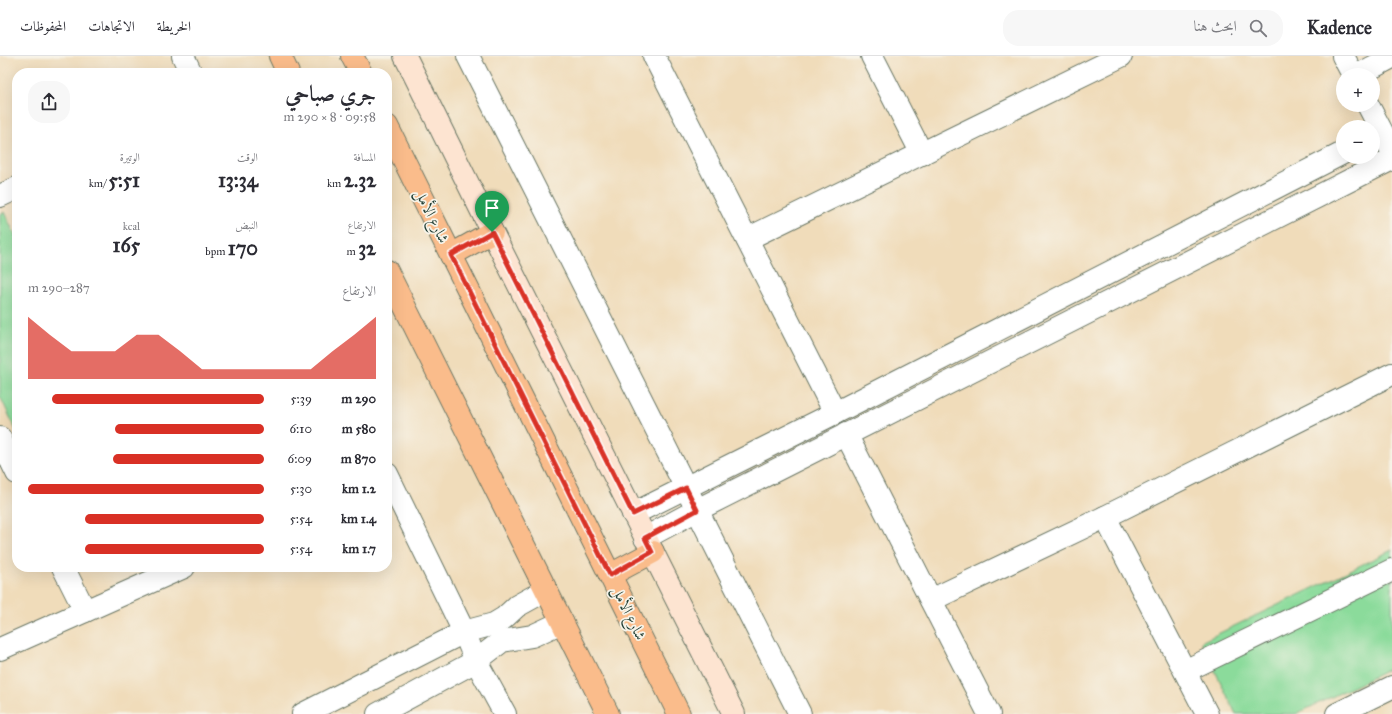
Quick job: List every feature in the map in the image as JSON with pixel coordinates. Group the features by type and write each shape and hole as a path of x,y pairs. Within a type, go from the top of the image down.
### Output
{"main road":[{"path":"280,56 286,68"},
{"path":"352,56 358,68"},
{"name":"شارع الأمل","path":"392,136 679,714"},
{"path":"451,255 492,232"},
{"path":"392,281 608,714"},
{"path":"610,575 649,545"}],"street":[{"path":"183,56 189,68"},
{"path":"404,56 734,714"},
{"path":"468,56 800,714"},
{"path":"654,56 835,412"},
{"path":"872,56 922,154"},
{"path":"747,239 1121,56"},
{"path":"1343,56 1349,68"},
{"path":"1371,68 1392,57"},
{"path":"1371,112 1382,141"},
{"path":"633,514 1336,157"},
{"path":"649,545 697,510 1392,159"},
{"path":"931,600 1105,517 1392,374"},
{"path":"846,434 989,714"},
{"path":"0,438 12,463"},
{"path":"392,484 464,632 476,661 505,714"},
{"path":"1105,517 1207,714"},
{"path":"1185,671 1392,570"},
{"path":"65,572 85,612"},
{"path":"0,649 173,572"},
{"path":"303,714 464,632 494,624 504,618 517,606 546,590"},
{"path":"378,714 476,661 502,641 532,636 562,622"},
{"path":"1337,714 1392,687"}],"green space":[{"path":"4,212 12,229 12,421 0,396 0,214"},
{"path":"1392,550 1392,668 1296,714 1236,714 1201,642"}],"route":[{"path":"492,232 633,514 686,488 697,510 645,538 652,552 610,575 451,255 492,232"}]}
